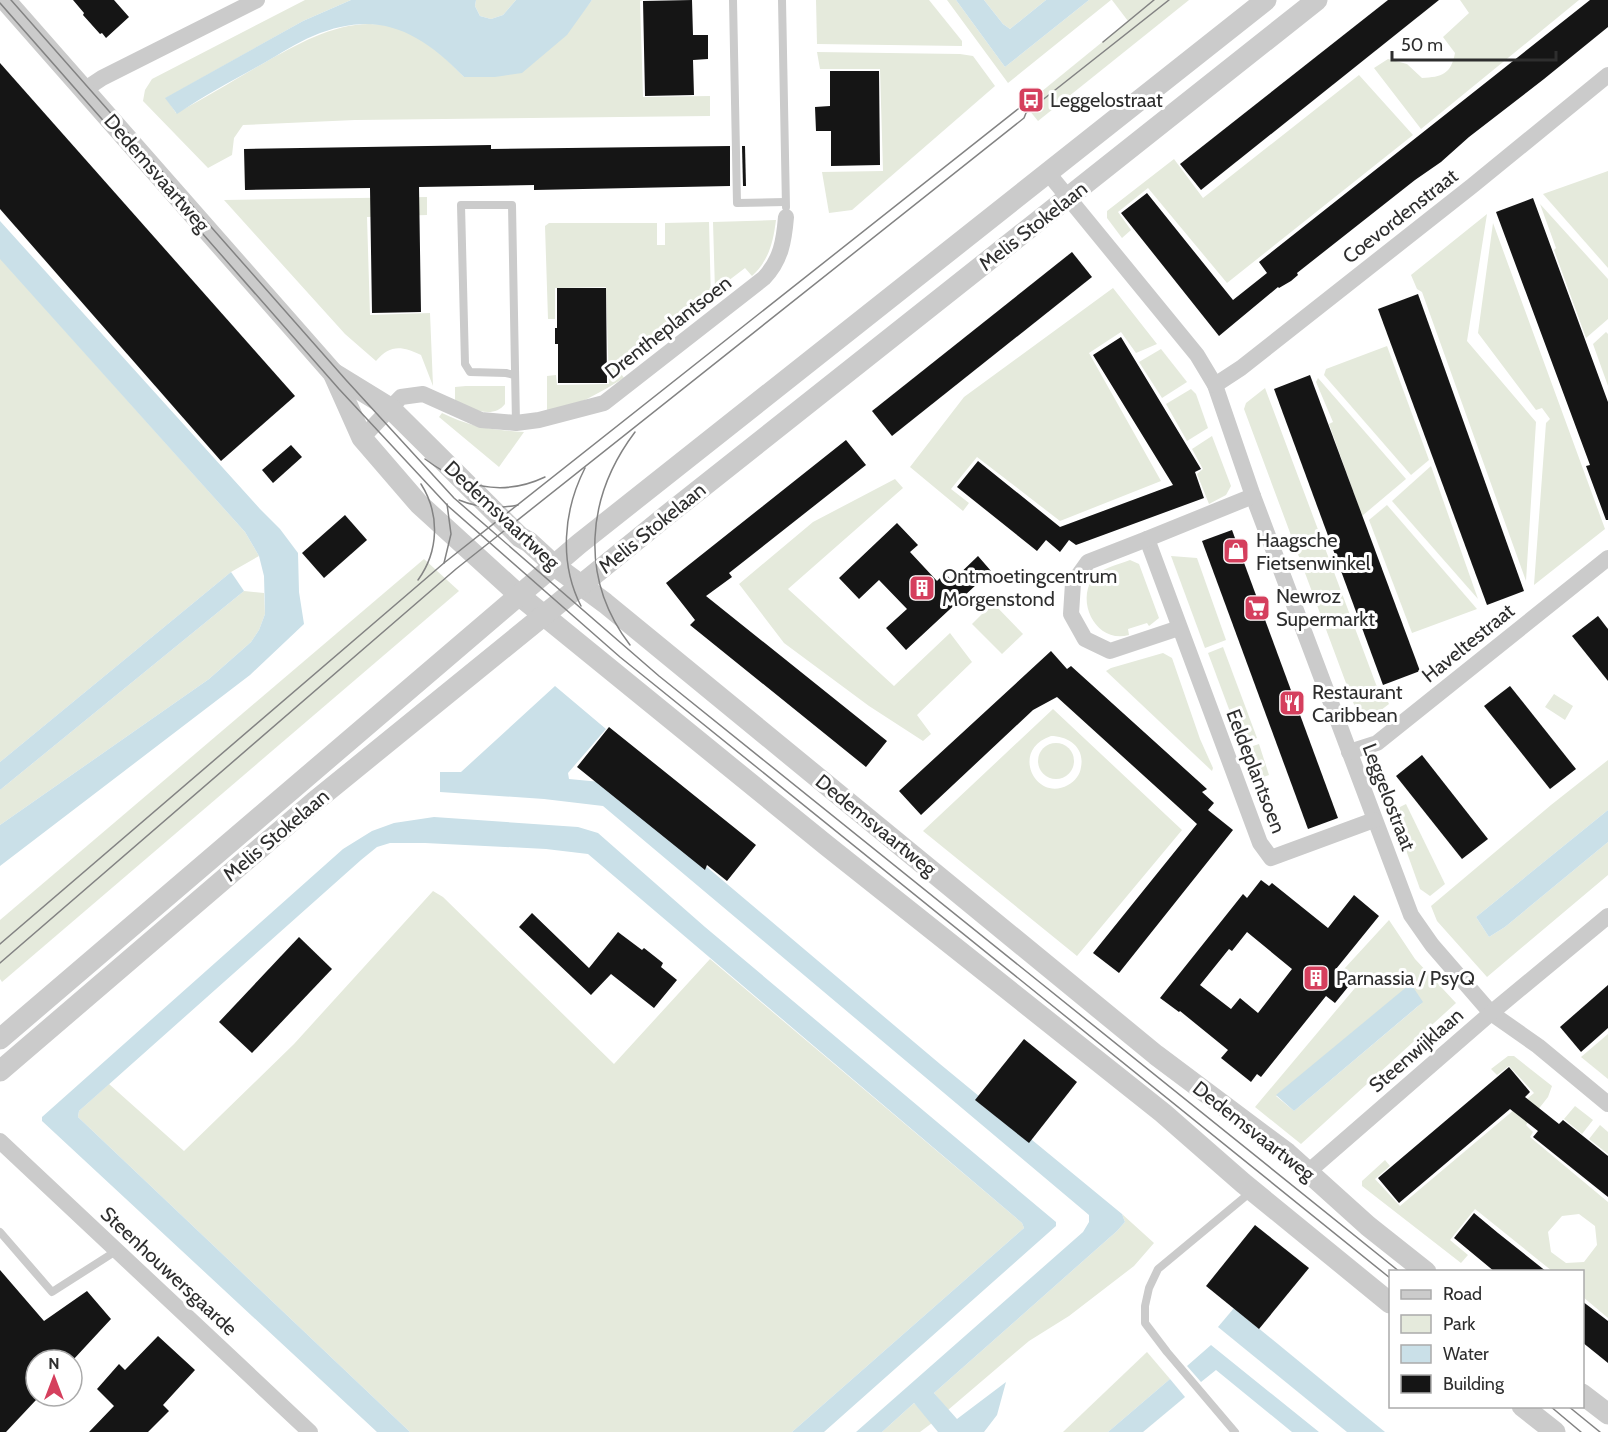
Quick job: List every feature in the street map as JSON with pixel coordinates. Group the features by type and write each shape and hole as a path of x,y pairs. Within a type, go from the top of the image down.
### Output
{"street":[{"name":"Dedemsvaartweg","path":"5,0 333,373 390,408 520,537 605,603 1156,1055 1287,1154 1368,1226 1423,1270"},
{"path":"84,90 102,78 257,0"},
{"name":"Melis Stokelaan","path":"0,1039 620,511 1266,0"},
{"name":"Melis Stokelaan","path":"0,1071 314,802 685,501 1317,0"},
{"name":"Coevordenstraat","path":"1215,385 1241,368 1359,275 1608,75"},
{"name":"Leggelostraat","path":"1048,173 1197,355 1215,385 1253,496 1411,915 1432,945 1491,1013 1538,1046 1608,1104"},
{"name":"Drentheplantsoen","path":"362,438 401,397 423,394 481,420 516,423 539,420 604,403 764,278 774,267 783,243 786,210"},
{"name":"Dedemsvaartweg","path":"333,373 362,438 419,504 520,596 826,845 1163,1113 1252,1191 1389,1302"},
{"path":"1179,628 1110,651 1085,639 1071,614 1073,583 1088,562 1253,496"},
{"name":"Eeldeplantsoen","path":"1147,539 1260,843 1271,858 1374,820"},
{"name":"Haveltestraat","path":"1349,752 1377,743 1608,558"},
{"name":"Steenwijklaan","path":"1308,1172 1491,1013 1608,916"},
{"name":"Steenhouwersgaarde","path":"1,1145 310,1432"},
{"path":"1584,1396 1608,1414"},
{"path":"1523,1408 1555,1432"}],"lane":[{"path":"733,0 737,203 786,210"},
{"name":"Drentheplantsoen","path":"782,0 786,210"},
{"path":"514,375 470,372 465,364 461,205 512,205 516,423"},
{"path":"1235,1432 1173,1360 1145,1323 1145,1306 1149,1288 1158,1269 1252,1191"},
{"path":"0,1232 51,1292 116,1251"}],"green space":[{"path":"305,0 351,0 303,21 166,98 176,113 298,44 335,29 373,24 392,27 411,34 446,59 464,77 581,14 592,0 643,0 640,1 643,97 710,96 710,116 355,120 243,125 234,138 232,155 208,168 143,101 145,90 152,79"},
{"path":"476,0 516,0 503,15 491,19 480,16 475,6"},
{"path":"816,0 929,0 962,41 962,46 817,44"},
{"path":"947,0 956,0 1005,67 1089,0 1111,0 1008,83"},
{"path":"984,0 1046,0 1010,29 1003,24"},
{"path":"1112,0 1189,0 1038,121 1025,105 1128,21"},
{"path":"1460,0 1579,0 1421,129 1374,68 1388,59 1407,64 1422,78 1435,77 1448,70 1455,53 1443,37 1469,13"},
{"path":"817,52 973,56 995,86 852,210 829,213 822,172 883,171 880,69 820,69"},
{"path":"1359,75 1413,135 1227,283 1148,188 1118,212 1131,230 1122,238 1107,218 1107,211 1174,159 1203,198"},
{"path":"1608,171 1608,268 1543,194"},
{"path":"427,197 427,215 367,217 370,315 430,313 433,386 421,355 397,348 381,355 376,361 345,334 224,200"},
{"path":"1540,204 1608,279 1608,319 1586,338 1554,250 1556,248"},
{"path":"1487,214 1467,341 1536,422 1526,581 1422,292 1417,289 1411,275"},
{"path":"776,220 769,251 758,270 752,276 745,268 715,291 713,222"},
{"path":"709,222 711,300 619,371 624,378 578,403 547,413 547,376 556,375 557,385 609,384 606,287 555,288 555,319 548,319 545,226 549,223 657,223 657,245 665,245 665,223"},
{"path":"1493,223 1605,529 1534,585 1546,423 1550,419 1542,408 1536,410 1478,333"},
{"path":"0,258 245,532 259,556 231,572 0,762"},
{"path":"1113,288 1157,344 1136,353 1121,332 1089,353 1161,481 1060,521 977,457 951,489 969,503 963,511 910,467 964,397"},
{"path":"1606,332 1608,334 1608,386 1593,344"},
{"path":"1387,346 1429,460 1411,475 1324,375 1326,369"},
{"path":"1161,349 1187,382 1162,398 1139,362"},
{"path":"1318,378 1406,479 1362,516 1329,424 1333,422 1316,382"},
{"path":"505,386 505,404 500,409 488,412 455,402 455,387"},
{"path":"1265,388 1377,687 1382,689 1389,704 1372,717 1363,717 1356,710 1244,409 1246,403"},
{"path":"1191,389 1196,394 1208,428 1187,441 1166,404"},
{"path":"442,413 462,422 482,427 524,432 499,467 439,417"},
{"path":"1212,436 1231,486 1226,495 1209,504 1197,474 1203,469 1192,449"},
{"path":"1431,466 1478,599 1392,501"},
{"path":"895,479 903,488 788,589 894,686 950,633 972,662 917,715 931,734 923,741 869,706 784,643 739,584 813,522"},
{"path":"1387,505 1477,609 1412,633 1369,520"},
{"path":"1171,556 1197,558 1226,640 1205,648"},
{"path":"424,559 459,591 2,982 0,979 0,920"},
{"path":"1130,560 1139,564 1159,618 1149,626 1147,623 1128,629 1129,635 1108,634 1099,628 1089,611 1088,589 1095,575"},
{"path":"244,591 264,593 265,614 251,642 209,679 0,825 0,790"},
{"path":"993,603 1023,634 1002,654 972,624"},
{"path":"1223,647 1257,738 1242,744 1208,653"},
{"path":"1163,653 1172,658 1200,739 1213,768 1212,771 1106,671"},
{"path":"1554,694 1573,706 1565,720 1545,707"},
{"path":"1053,709 1182,830 1077,956 923,831","holes":["1051,736 1074,744 1082,760 1080,773 1075,780 1056,789 1046,787 1037,781 1029,762 1031,752 1038,743"]},
{"path":"1056,743 1069,748 1074,761 1069,774 1056,779 1043,774 1038,761 1043,748"},
{"path":"1259,744 1269,775 1255,780 1244,749"},
{"path":"1608,760 1608,810 1476,917 1489,937 1505,927 1608,842 1608,875 1487,977 1437,921 1431,906"},
{"path":"1406,804 1445,884 1430,896 1420,889 1392,811"},
{"path":"433,891 443,897 614,1064 710,959 1022,1223 1024,1228 792,1432 410,1432 78,1117 79,1111 109,1084 184,1151 294,1044"},
{"path":"1389,920 1415,959 1456,1003 1301,1144 1255,1107 1360,982 1344,969","holes":["1422,1003 1294,1111 1276,1096"]},
{"path":"1608,1034 1608,1079 1581,1057"},
{"path":"1508,1056 1514,1056 1552,1086 1548,1097 1526,1125 1533,1132 1530,1137 1608,1202 1608,1318 1584,1298 1584,1270 1551,1270 1475,1209 1450,1240 1468,1255 1461,1263 1362,1186 1362,1181 1385,1160 1390,1166 1375,1179 1400,1206 1534,1093 1509,1066 1497,1075 1491,1069","holes":["1579,1214 1595,1226 1597,1245 1584,1262 1566,1263 1551,1252 1548,1232 1562,1216"]},
{"path":"1575,1106 1593,1120 1582,1134 1564,1119"},
{"path":"1600,1125 1608,1132 1608,1154 1589,1139"},
{"path":"1122,1214 1154,1243 1134,1266 1069,1316 1029,1341 948,1410 934,1393 1117,1231 1125,1222"},
{"path":"1147,1352 1170,1379 1108,1432 1063,1432"},
{"path":"914,1403 932,1423 920,1432 882,1432"}],"water":[{"path":"351,0 476,0 475,6 480,16 491,19 503,15 516,0 592,0 567,35 522,73 495,77 464,77 430,47 413,36 377,25 357,24 336,28 300,42 177,114 165,98 303,21"},
{"path":"956,0 984,0 1003,24 1010,29 1046,0 1089,0 1005,67"},
{"path":"0,221 280,529 298,553 299,592 304,624 250,675 0,866 0,825 209,679 251,642 265,614 264,576 259,556 245,532 0,259"},
{"path":"231,572 244,591 0,790 0,762"},
{"path":"555,686 606,729 568,773 569,779 601,782 624,797 940,1064 1122,1214 1125,1222 1117,1231 934,1393 957,1419 1006,1382 997,1415 984,1432 938,1432 914,1403 882,1432 856,1432 1083,1232 1089,1222 1089,1215 603,806 544,799 440,792 440,772 461,772"},
{"path":"1608,810 1608,842 1505,927 1489,937 1476,917"},
{"path":"434,817 578,827 598,833 705,927 1056,1222 1056,1226 824,1432 792,1432 1024,1228 1022,1223 588,854 546,849 390,843 377,847 361,860 79,1111 78,1117 410,1432 377,1432 42,1121 42,1117 343,849 372,831 394,823"},
{"path":"1409,985 1413,987 1423,1002 1294,1111 1276,1095"},
{"path":"1234,1308 1385,1432 1347,1432 1218,1327"},
{"path":"1211,1345 1319,1432 1292,1432 1216,1370 1201,1382 1187,1366"},
{"path":"1170,1379 1185,1397 1143,1432 1108,1432"}],"building":[{"path":"73,0 114,0 129,17 106,38 83,15 84,13"},
{"path":"692,0 693,35 708,35 708,59 693,60 694,95 645,96 643,1"},
{"path":"1388,0 1439,0 1201,190 1180,164"},
{"path":"1590,0 1608,0 1608,27 1469,137 1441,162 1297,273 1298,275 1291,281 1278,287 1219,336 1121,213 1147,193 1233,300 1267,273 1259,262"},
{"path":"0,63 295,396 221,461 0,209"},
{"path":"830,71 879,71 880,165 831,166 831,131 816,131 815,107 830,106"},
{"path":"491,145 491,149 730,146 730,186 534,190 534,185 419,187 421,312 372,313 370,188 245,190 244,149"},
{"path":"742,146 745,146 746,186 743,186"},
{"path":"1533,198 1608,402 1608,520 1606,520 1586,466 1590,465 1496,212"},
{"path":"1072,252 1092,277 892,436 872,411"},
{"path":"557,288 606,288 607,383 558,383 558,344 555,344"},
{"path":"1418,294 1524,591 1487,605 1378,309"},
{"path":"1121,337 1201,469 1195,472 1204,498 1076,545 1069,540 1060,552 1046,540 1037,551 957,487 978,461 1060,527 1173,485 1093,355"},
{"path":"1310,375 1420,671 1383,685 1274,389"},
{"path":"846,440 866,465 729,573 732,577 706,596 887,741 866,767 690,625 695,620 666,583"},
{"path":"291,445 302,457 273,483 262,470"},
{"path":"345,515 367,540 324,578 302,553"},
{"name":"Ontmoetingcentrum Morgenstond","path":"897,523 918,545 910,552 937,581 945,573 952,581 978,556 991,571 906,650 886,628 907,609 879,580 859,599 839,578"},
{"path":"1232,530 1338,818 1308,829 1202,541"},
{"path":"1598,616 1608,629 1608,681 1572,636"},
{"path":"1051,651 1067,669 1071,666 1207,789 1202,792 1214,803 1208,810 1233,830 1119,973 1093,953 1197,824 1057,697 1033,710 921,815 899,791"},
{"path":"1510,686 1576,769 1550,789 1484,706"},
{"path":"609,727 756,845 727,881 707,865 705,870 577,767"},
{"path":"1422,755 1488,839 1462,859 1396,776"},
{"name":"Parnassia / PsyQ","path":"1261,880 1269,886 1272,883 1328,928 1354,895 1379,916 1336,969 1352,982 1335,1003 1326,996 1261,1077 1257,1074 1251,1082 1221,1058 1228,1050 1180,1011 1160,998 1243,894 1247,898","holes":["1247,932 1292,969 1258,1013 1240,998 1231,1009 1200,985 1229,949 1232,951"]},
{"path":"532,913 589,968 618,932 663,963 661,967 677,980 654,1008 611,974 591,995 519,927"},
{"path":"299,937 332,969 252,1053 219,1022"},
{"path":"1608,985 1608,1028 1581,1052 1560,1027"},
{"path":"1024,1039 1077,1082 1029,1143 975,1100"},
{"path":"1509,1067 1530,1092 1525,1097 1559,1124 1563,1120 1608,1156 1608,1197 1533,1137 1538,1131 1510,1109 1399,1203 1378,1178"},
{"path":"1474,1213 1544,1270 1493,1270 1454,1238"},
{"path":"1255,1225 1309,1268 1259,1329 1206,1286"},
{"path":"0,1270 44,1321 87,1291 111,1319 84,1348 24,1348 24,1408 28,1408 6,1432 0,1432"},
{"path":"1584,1303 1608,1321 1608,1363 1584,1344"},
{"path":"158,1336 195,1370 163,1405 169,1411 148,1432 89,1432 114,1406 97,1389 119,1364 125,1370"}],"tram line":[{"path":"11,0 346,380 454,498 659,676 1398,1270"},
{"path":"1103,42 1154,0"},
{"path":"0,963 456,569 1169,0"},
{"path":"0,3 339,389 448,506 620,657 1389,1277"},
{"path":"0,944 444,563 1037,94"},
{"path":"630,645 602,593 596,565 595,538 598,510 606,483 635,432"},
{"path":"425,459 453,476 483,486 514,487 545,477"},
{"path":"581,606 569,572 566,537 572,502 585,468"},
{"path":"418,580 430,557 434,532 432,508 421,484"},
{"path":"459,500 488,507 518,505"},
{"path":"444,563 451,534 447,504"},
{"path":"1552,1408 1581,1432"},
{"path":"1570,1408 1600,1432"}],"place":[{"name":"Leggelostraat","path":"1031,100"},
{"name":"Haagsche Fietsenwinkel","path":"1236,551"},
{"name":"Ontmoetingcentrum Morgenstond","path":"922,588"},
{"name":"Newroz Supermarkt","path":"1257,608"},
{"name":"Restaurant Caribbean","path":"1292,703"},
{"name":"Parnassia / PsyQ","path":"1316,978"}]}
